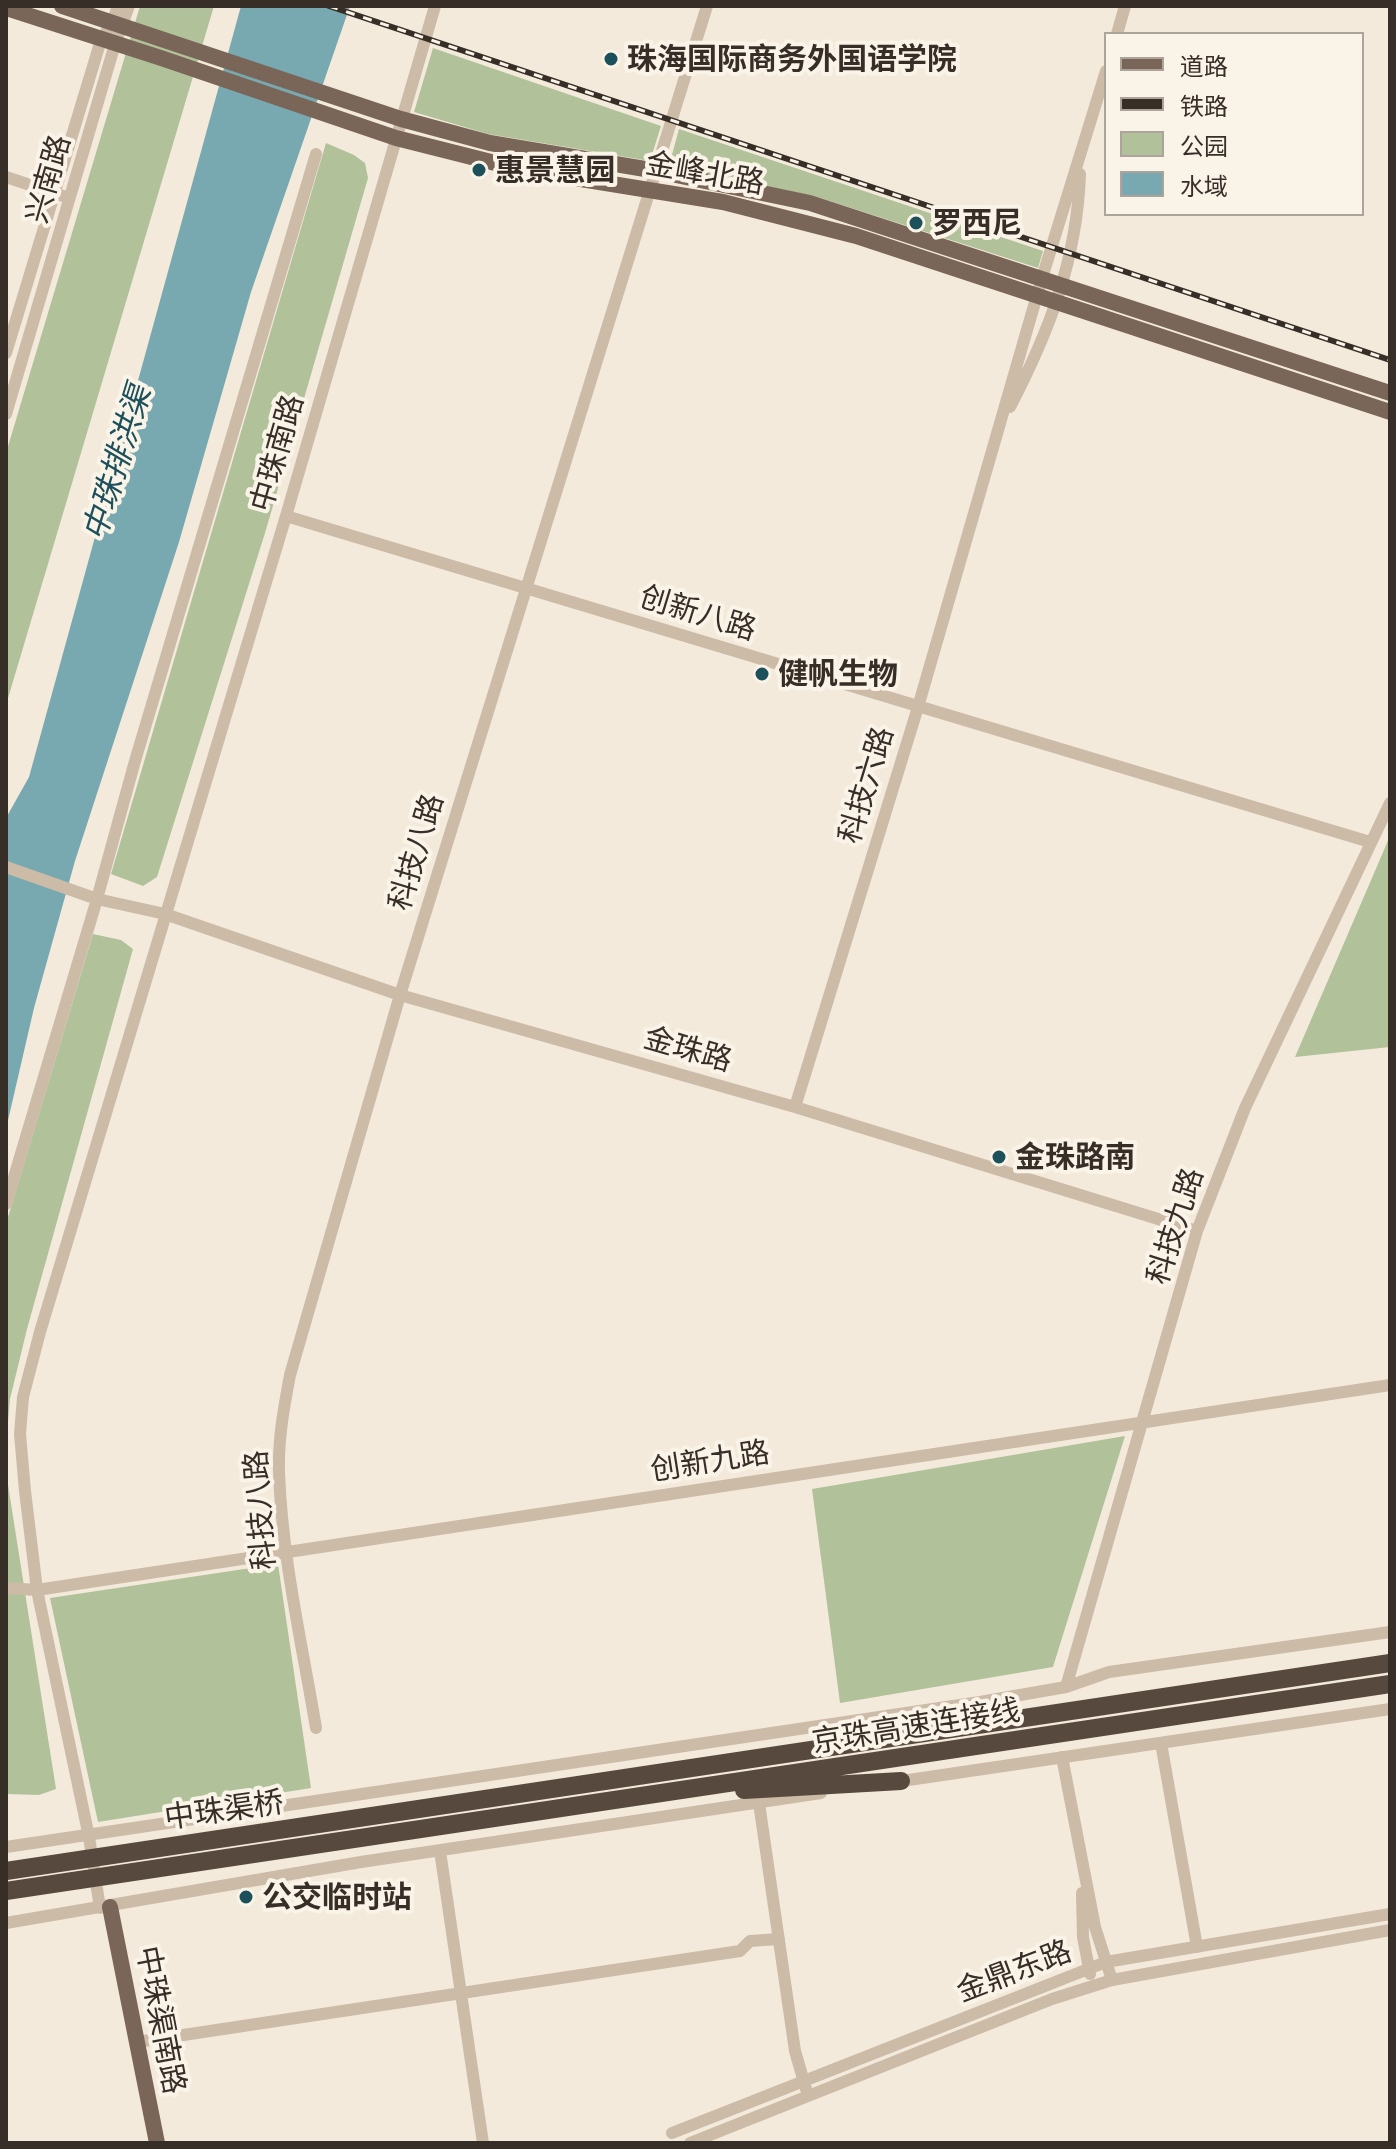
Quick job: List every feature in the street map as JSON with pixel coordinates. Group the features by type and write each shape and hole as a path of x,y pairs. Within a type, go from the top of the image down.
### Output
{"highway":[{"name":"京珠高速连接线","path":"451,1805 1390,1663"},
{"name":"京珠高速连接线","path":"450,1824 1390,1684"},
{"path":"697,1787 755,1791 901,1781"},
{"name":"中珠渠桥","path":"6,1871 451,1805"},
{"name":"中珠渠桥","path":"6,1891 450,1824"}],"main road":[{"name":"金峰北路","path":"62,6 401,119 490,143 657,171 810,203 1390,412"},
{"name":"金峰北路","path":"6,8 396,138 519,169 723,202 794,218 1040,286"},
{"name":"金峰北路","path":"1060,293 1390,393"},
{"name":"中珠渠南路","path":"105,1908 157,2143"},
{"name":"中珠渠南路","path":"105,1908 146,2143"}],"street":[{"name":"兴南路","path":"118,6 118,24"},
{"name":"兴南路","path":"6,353 55,193 108,42 129,6"},
{"name":"中珠南路","path":"105,1908 37,1590 20,1434 23,1397 435,6"},
{"name":"科技八路","path":"316,1728 287,1552 279,1471 281,1425 290,1375 400,995 707,6"},
{"path":"1118,32 1125,6"},
{"name":"兴南路","path":"6,414 70,198 108,42"},
{"name":"科技六路","path":"795,1107 918,707 1104,78"},
{"path":"6,1204 316,154"},
{"name":"科技六路","path":"998,431 1039,353 1060,293 1079,209 1081,158"},
{"path":"6,177 70,198"},
{"name":"创新八路","path":"286,516 1370,842"},
{"name":"科技九路","path":"1066,1687 1197,1231 1245,1108 1390,803"},
{"name":"金珠路","path":"6,867 97,899 165,914 400,995 795,1107 1197,1231"},
{"name":"创新九路","path":"6,1588 37,1590 1390,1385"},
{"path":"6,1847 89,1837 1066,1687 1109,1672 1390,1632"},
{"path":"6,1923 440,1851 1390,1709"},
{"path":"1161,1743 1197,1947"},
{"path":"1062,1757 1095,1927 1112,1980"},
{"path":"759,1803 795,2051 808,2096"},
{"path":"440,1851 483,2143"},
{"path":"1081,1862 1083,1937 1093,1986"},
{"name":"金鼎东路","path":"672,2133 1106,1962 1390,1914"},
{"name":"金鼎东路","path":"690,2143 1052,1999 1112,1980 1390,1930"},
{"path":"137,2042 740,1951 750,1941 779,1939"}],"green space":[{"path":"140,6 214,6 6,705 6,453"},
{"path":"433,48 661,126 650,161 488,134 414,112"},
{"path":"679,129 1043,251 1038,268 814,196 669,166"},
{"path":"326,143 365,163 368,178 265,533 157,877 143,886 111,874"},
{"path":"1390,836 1390,1047 1295,1057"},
{"path":"93,934 121,940 133,949 27,1329 10,1399 6,1444 6,1224"},
{"path":"1125,1436 1053,1667 840,1703 812,1489"},
{"path":"6,1472 56,1789 39,1795 6,1794"},
{"path":"278,1564 311,1788 98,1822 50,1598"}],"water":[{"name":"中珠排洪渠","path":"241,6 350,6 251,292 179,542 75,861 34,1008 6,1129 6,818 29,777"}],"railway":[{"path":"329,6 1390,360"}],"place":[{"name":"珠海国际商务外国语学院","path":"611,59"},
{"name":"惠景慧园","path":"479,170"},
{"name":"罗西尼","path":"916,223"},
{"name":"健帆生物","path":"762,674"},
{"name":"金珠路南","path":"999,1157"},
{"name":"公交临时站","path":"246,1897"}]}
